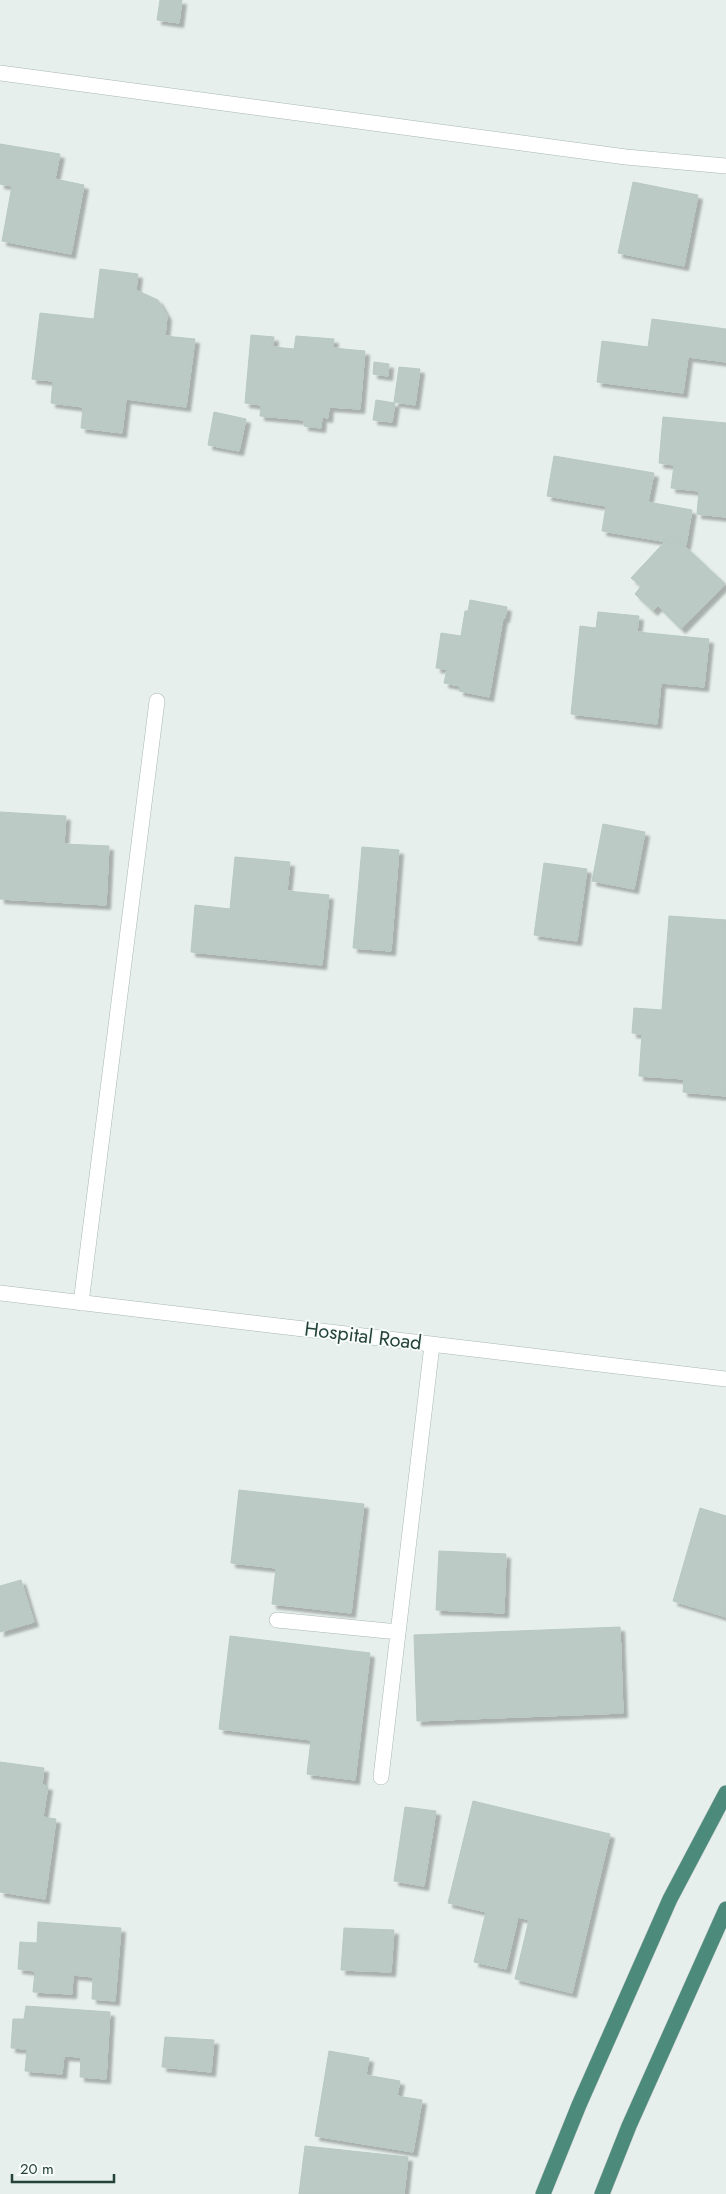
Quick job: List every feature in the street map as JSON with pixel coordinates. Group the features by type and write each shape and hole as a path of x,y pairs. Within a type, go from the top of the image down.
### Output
{"highway":[{"path":"543,2194 579,2105 670,1898 726,1793"},
{"path":"602,2194 637,2108 726,1909"}],"street":[{"path":"0,73 626,157 726,166"},
{"path":"81,1303 157,701"},
{"name":"Hospital Road","path":"0,1293 726,1379"},
{"path":"381,1777 432,1344"},
{"path":"277,1620 398,1632"}],"building":[{"path":"160,0 182,0 179,23 157,20"},
{"path":"0,144 60,154 55,179 84,185 71,254 2,241 12,186 0,184"},
{"path":"633,182 698,195 684,266 618,253"},
{"path":"100,269 138,274 136,290 158,300 167,316 165,336 195,339 186,407 126,399 122,433 81,428 83,407 51,403 53,381 32,379 40,313 94,319"},
{"path":"652,319 726,329 726,362 688,357 683,393 597,382 602,341 648,347"},
{"path":"251,335 274,337 273,347 294,349 296,336 334,339 333,348 365,351 360,409 329,407 328,418 322,417 321,428 304,426 304,420 260,416 261,405 245,403"},
{"path":"374,362 389,364 388,376 373,374"},
{"path":"399,367 420,369 415,405 394,402"},
{"path":"376,400 395,403 392,422 373,420"},
{"path":"214,412 246,419 239,451 208,445"},
{"path":"663,417 726,423 726,517 697,514 699,491 671,488 674,465 659,463"},
{"path":"554,456 654,473 648,502 692,510 686,545 602,531 606,506 547,496"},
{"path":"672,534 725,584 681,629 658,606 653,611 635,594 641,586 631,578"},
{"path":"470,600 507,607 505,618 503,618 489,697 459,691 460,686 444,683 447,669 436,668 441,633 461,636 465,611 468,611"},
{"path":"598,612 639,616 637,632 709,639 704,687 661,683 657,724 571,714 580,626 596,628"},
{"path":"0,812 66,816 64,844 109,846 106,905 0,899"},
{"path":"603,824 645,832 634,889 592,881"},
{"path":"362,847 399,850 391,951 353,948"},
{"path":"235,857 290,862 287,891 329,895 322,965 191,952 195,905 230,909"},
{"path":"544,863 587,869 577,941 534,935"},
{"path":"669,916 726,920 726,1096 683,1092 684,1079 639,1076 642,1034 632,1033 634,1008 662,1010"},
{"path":"239,1490 364,1504 351,1613 272,1604 276,1568 231,1563"},
{"path":"700,1508 726,1516 726,1617 673,1601"},
{"path":"439,1551 506,1554 504,1613 436,1610"},
{"path":"21,1580 34,1622 0,1632 0,1586"},
{"path":"620,1627 623,1713 417,1721 414,1635"},
{"path":"230,1636 370,1653 355,1780 307,1774 311,1740 219,1729"},
{"path":"0,1762 44,1768 42,1785 48,1786 43,1817 56,1819 45,1899 0,1892"},
{"path":"473,1801 610,1834 572,1993 515,1979 529,1920 518,1917 506,1969 474,1962 486,1912 448,1903"},
{"path":"405,1807 436,1811 424,1886 394,1881"},
{"path":"38,1922 121,1928 115,2001 92,1999 93,1977 73,1975 72,1994 33,1992 35,1971 18,1969 20,1942 37,1943"},
{"path":"344,1928 394,1930 391,1972 341,1970"},
{"path":"26,2006 110,2012 106,2079 80,2077 81,2057 64,2056 62,2074 25,2071 27,2049 11,2048 13,2019 24,2019"},
{"path":"165,2037 214,2040 211,2072 162,2067"},
{"path":"329,2051 369,2058 366,2075 400,2081 397,2096 422,2100 413,2152 315,2136"},
{"path":"305,2146 408,2157 404,2194 299,2194"}]}
